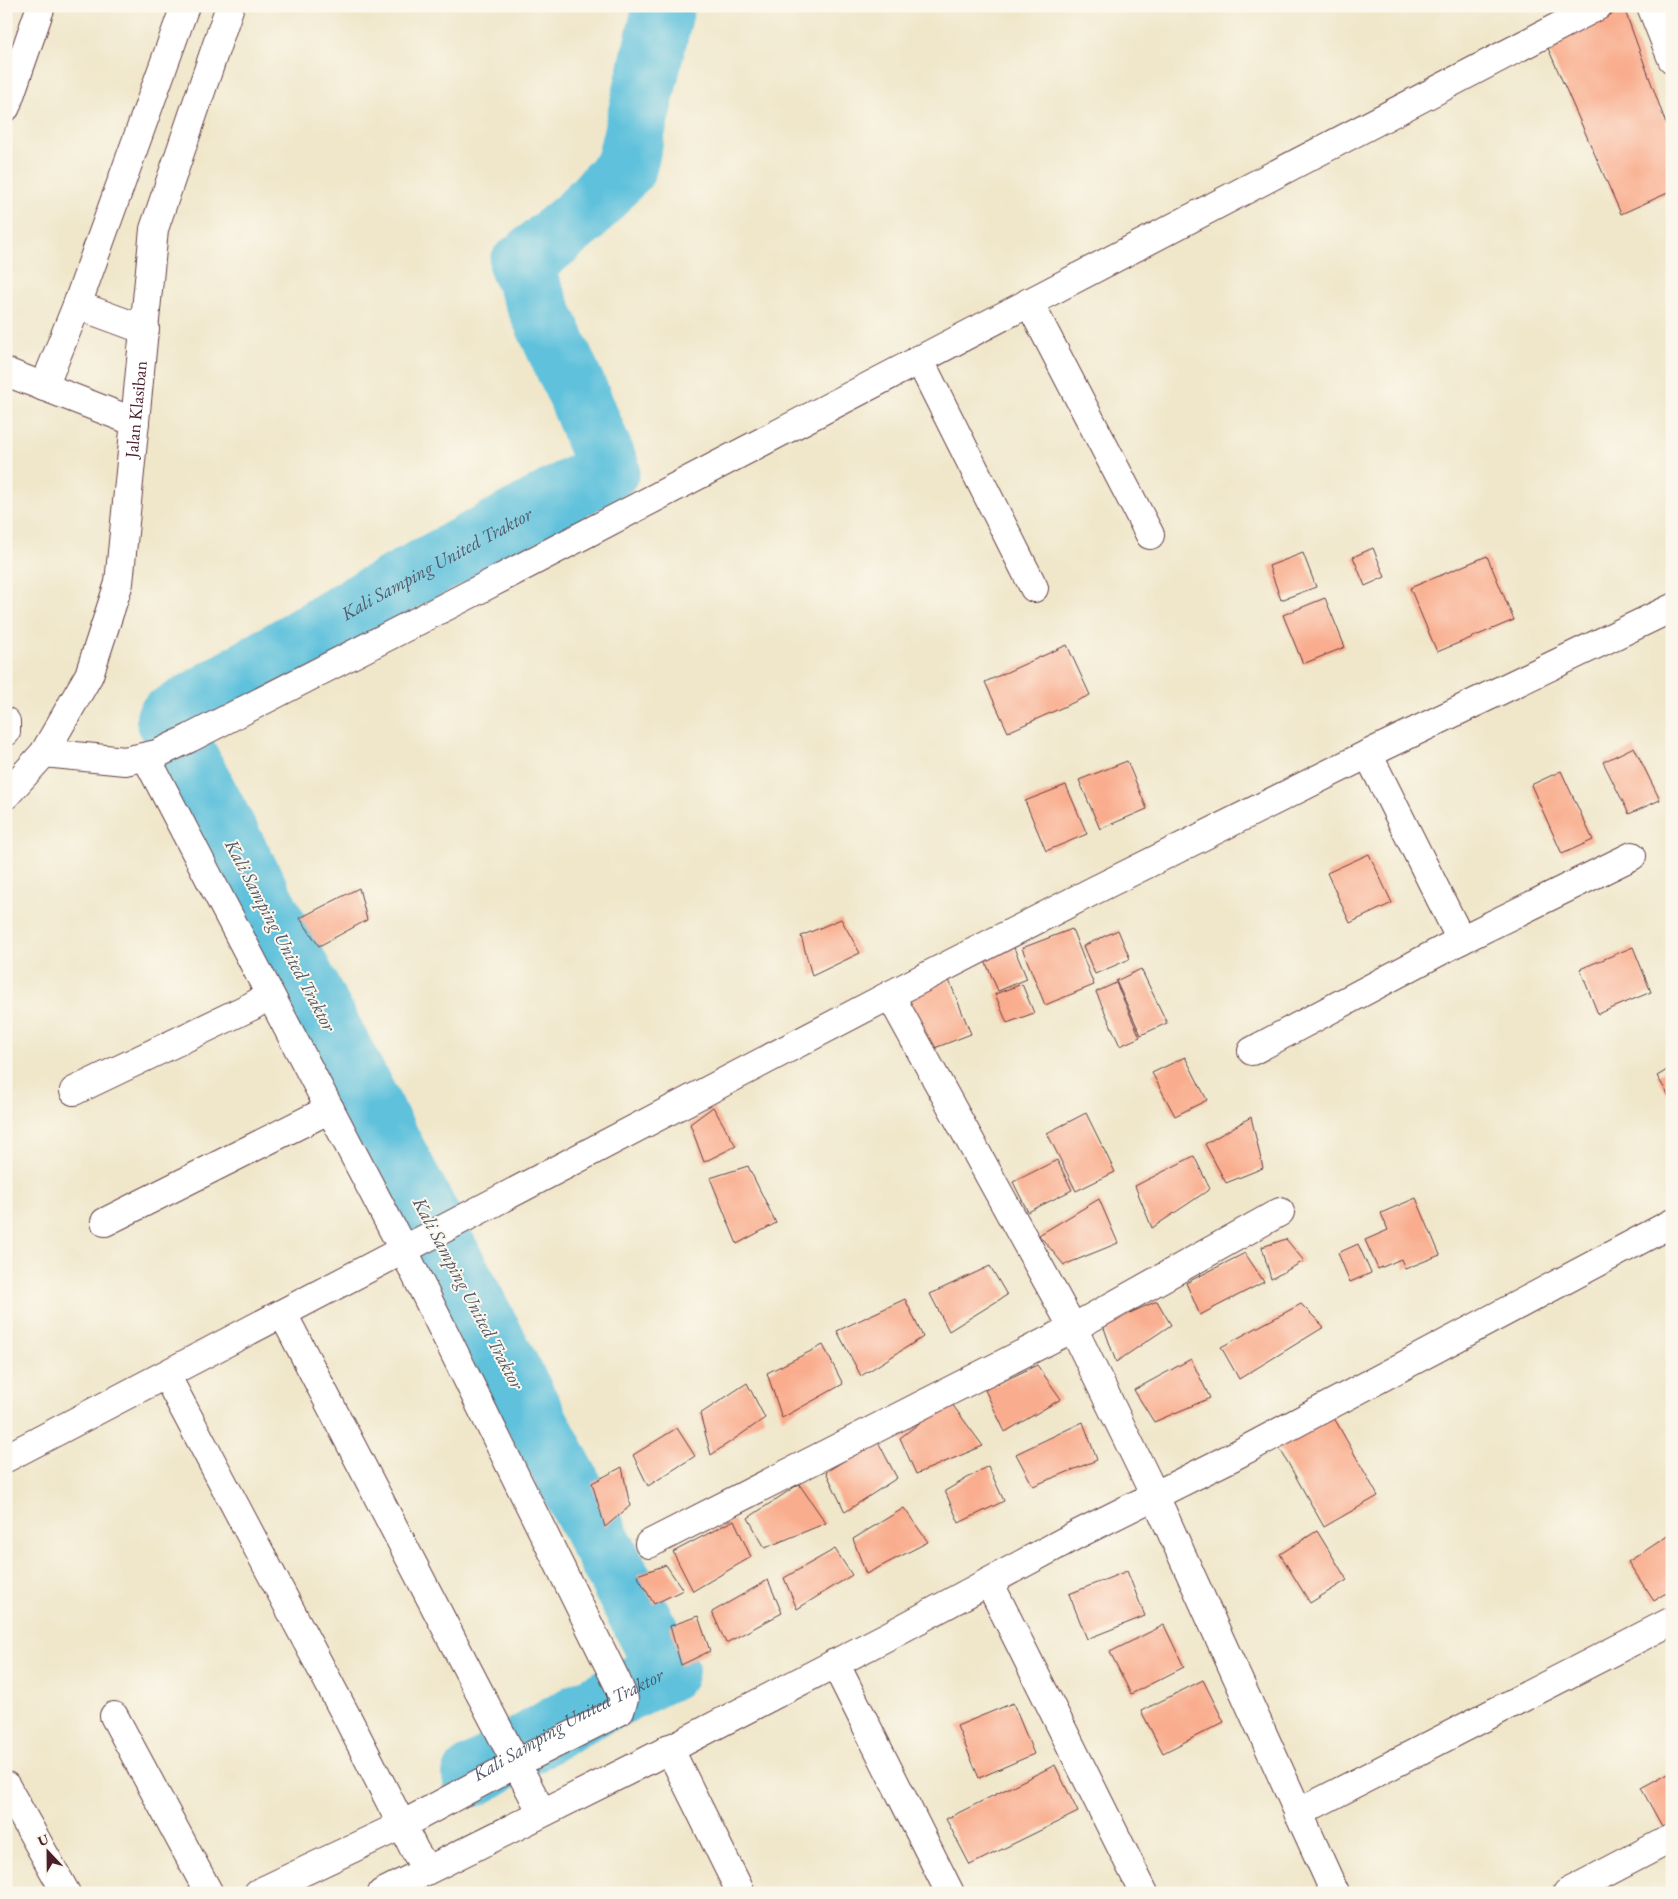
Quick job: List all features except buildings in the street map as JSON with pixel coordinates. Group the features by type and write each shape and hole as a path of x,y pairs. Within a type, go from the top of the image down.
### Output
{"street":[{"path":"6,107 41,6"},
{"path":"44,387 77,306 185,6"},
{"name":"Jalan Klasiban","path":"6,795 44,753 89,675 119,582 154,229 230,6"},
{"path":"44,753 126,761 151,756 190,738 480,589 1598,6"},
{"path":"1651,6 1672,60"},
{"path":"1029,302 1150,535"},
{"path":"77,306 145,330"},
{"path":"919,359 1034,588"},
{"path":"6,372 135,422"},
{"path":"6,1458 890,995 1093,891 1368,754 1672,608"},
{"path":"6,722 6,732"},
{"path":"1368,754 1461,940"},
{"path":"151,756 270,995 330,1109 411,1247 613,1673 624,1700 620,1711 528,1787 412,1845 382,1893"},
{"path":"1252,1051 1461,940 1632,856"},
{"path":"74,1091 252,1006 270,995"},
{"path":"890,995 1073,1328 1155,1496 1335,1893"},
{"path":"105,1222 330,1109"},
{"path":"649,1544 1073,1328 1280,1212"},
{"path":"258,1893 412,1845 528,1787 669,1748 1287,1428 1672,1223"},
{"path":"284,1314 528,1787"},
{"path":"166,1375 412,1845"},
{"path":"989,1582 1144,1893"},
{"path":"1298,1813 1672,1621"},
{"path":"835,1663 950,1893"},
{"path":"114,1716 209,1893"},
{"path":"669,1748 741,1893"},
{"path":"6,1786 66,1893"},
{"path":"1567,1893 1672,1838"}],"waterway":[{"name":"Kali Samping United Traktor","path":"473,1776 579,1714 668,1670 167,719 366,601 609,469 579,396 520,266 580,217 626,167 664,6"}]}
